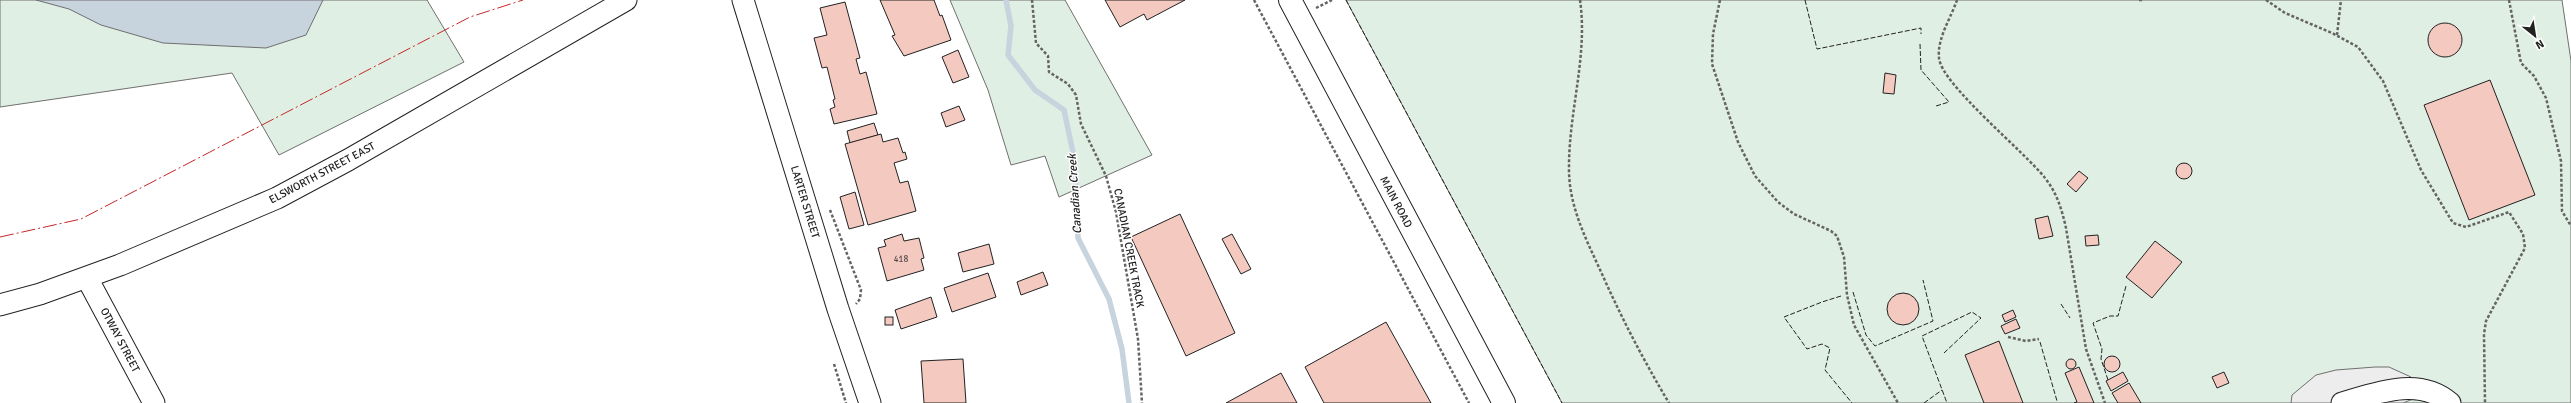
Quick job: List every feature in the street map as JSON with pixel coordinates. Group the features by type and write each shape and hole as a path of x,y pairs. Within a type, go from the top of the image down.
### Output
{"main road":[{"name":"MAIN ROAD","path":"1290,0 1504,403"}],"street":[{"name":"ELSWORTH STREET EAST","path":"0,305 87,278 186,239 316,178 626,0"},
{"name":"LARTER STREET","path":"743,0 838,308 870,403"},
{"name":"OTWAY STREET","path":"87,278 154,403"},
{"path":"2342,403 2381,391 2400,389 2427,391 2450,403"}],"path":[{"name":"CANADIAN CREEK TRACK","path":"1032,0 1036,43 1048,56 1049,72 1068,84 1076,95 1082,124 1106,176 1116,212 1138,339 1142,403"},
{"path":"1254,0 1468,403"},
{"path":"1580,0 1582,24 1580,57 1569,141 1571,197 1582,229 1627,328 1669,403"},
{"path":"1720,0 1713,34 1712,64 1738,142 1755,176 1778,202 1794,214 1831,231 1837,236 1844,257 1847,296 1854,325 1898,403"},
{"path":"1957,0 1940,44 1941,65 1949,78 2013,147 2040,171 2055,193 2066,228 2086,349 2105,403"},
{"path":"2139,0 2144,0"},
{"path":"2266,0 2285,13 2337,35 2358,47 2383,81 2421,170 2450,220 2458,226 2466,227 2509,212 2523,234 2525,240 2523,254 2492,306 2484,327 2484,403"},
{"path":"2337,35 2341,0"},
{"path":"2509,0 2521,64 2534,76 2546,98 2561,161 2562,211 2571,226"},
{"path":"2008,337 2026,342 2039,339"},
{"path":"833,360 846,403"}],"green space":[{"path":"0,0 427,0 464,62 279,155 232,73 0,107"},
{"path":"950,0 1065,0 1152,155 1059,197 1045,156 1011,165 988,90"},
{"path":"1346,0 2562,0 2571,61 2571,403 1562,403"}],"shaded area":[{"path":"36,0 323,0 306,35 266,48 163,43 101,25 69,9"},
{"path":"2389,367 2411,377 2413,399 2403,403 2291,403 2292,395 2316,375 2336,370"}],"building":[{"path":"880,0 934,0 940,16 942,15 951,40 904,56 892,36 895,35"},
{"path":"1105,0 1185,0 1147,20 1144,14 1120,27"},
{"path":"845,2 860,58 856,59 860,74 866,72 877,114 834,124 830,109 835,107 833,100 835,99 827,67 822,68 814,38 827,35 820,8"},
{"path":"2445,23 2457,28 2462,40 2457,52 2445,57 2433,52 2428,40 2433,28"},
{"path":"958,50 969,77 953,83 942,57"},
{"path":"1885,73 1896,75 1894,94 1883,93"},
{"path":"2490,80 2535,195 2469,220 2424,105"},
{"path":"959,106 965,120 946,127 941,113"},
{"path":"874,123 878,135 850,143 847,131"},
{"path":"881,134 883,142 898,138 903,153 905,152 907,159 894,163 900,183 908,181 916,211 868,225 845,144"},
{"path":"2181,163 2187,163 2192,168 2190,177 2187,179 2181,179 2176,174 2176,168"},
{"path":"2079,171 2088,178 2076,192 2067,184"},
{"path":"855,192 864,225 849,229 840,197"},
{"path":"1180,214 1235,333 1186,356 1131,237"},
{"path":"2048,216 2053,236 2039,239 2035,219"},
{"path":"902,234 904,241 919,238 924,258 921,259 924,270 887,281 878,248 886,246 884,240"},
{"path":"1232,234 1251,269 1241,274 1222,239"},
{"path":"2098,235 2099,245 2086,246 2085,236"},
{"path":"2155,241 2182,262 2152,298 2126,277"},
{"path":"989,244 994,264 963,272 958,253"},
{"path":"1043,272 1048,285 1021,295 1017,282"},
{"path":"988,273 996,297 952,312 944,288"},
{"path":"1906,293 1912,295 1917,300 1919,309 1917,318 1912,323 1900,325 1894,323 1889,318 1887,306 1889,300 1894,295"},
{"path":"931,297 937,317 901,329 895,310"},
{"path":"2013,310 2016,317 2005,322 2002,315"},
{"path":"885,317 893,317 893,325 885,325"},
{"path":"2016,319 2020,328 2005,334 2001,326"},
{"path":"1386,322 1431,403 1324,403 1305,367"},
{"path":"1999,341 2023,403 1984,403 1965,355"},
{"path":"2112,356 2118,358 2120,364 2118,370 2112,372 2106,370 2104,364 2106,358"},
{"path":"963,359 966,403 924,403 921,361"},
{"path":"2069,359 2073,359 2075,360 2075,368 2069,369 2066,366 2066,362"},
{"path":"2079,367 2094,403 2074,403 2077,402 2065,373"},
{"path":"2123,372 2128,381 2111,391 2106,381"},
{"path":"2224,372 2229,383 2217,388 2212,377"},
{"path":"1281,373 1297,403 1226,403"},
{"path":"2129,383 2141,403 2118,403 2112,393"}],"waterway":[{"name":"Canadian Creek","path":"1006,0 1011,26 1008,55 1035,90 1064,110 1075,162 1078,238 1109,299 1122,349 1129,403"}],"fence":[{"path":"1346,0 1562,403"},
{"path":"1805,0 1817,49 1921,28 1921,34"},
{"path":"1920,44 1921,70 1949,102 1936,106"},
{"path":"1853,292 1866,335 1875,346 1933,321 1923,280"},
{"path":"2108,380 2101,359 2102,349 2093,323 2110,316 2118,316 2126,286"},
{"path":"1841,296 1784,317 1807,349 1822,344 1830,348 1825,370 1852,403"},
{"path":"2061,304 2070,318"},
{"path":"1944,353 1981,318 1972,312 1922,336 1947,403"},
{"path":"2040,342 2057,401"},
{"path":"1924,403 1942,390"}],"power":[{"path":"0,237 81,219 470,17 523,0"}]}
